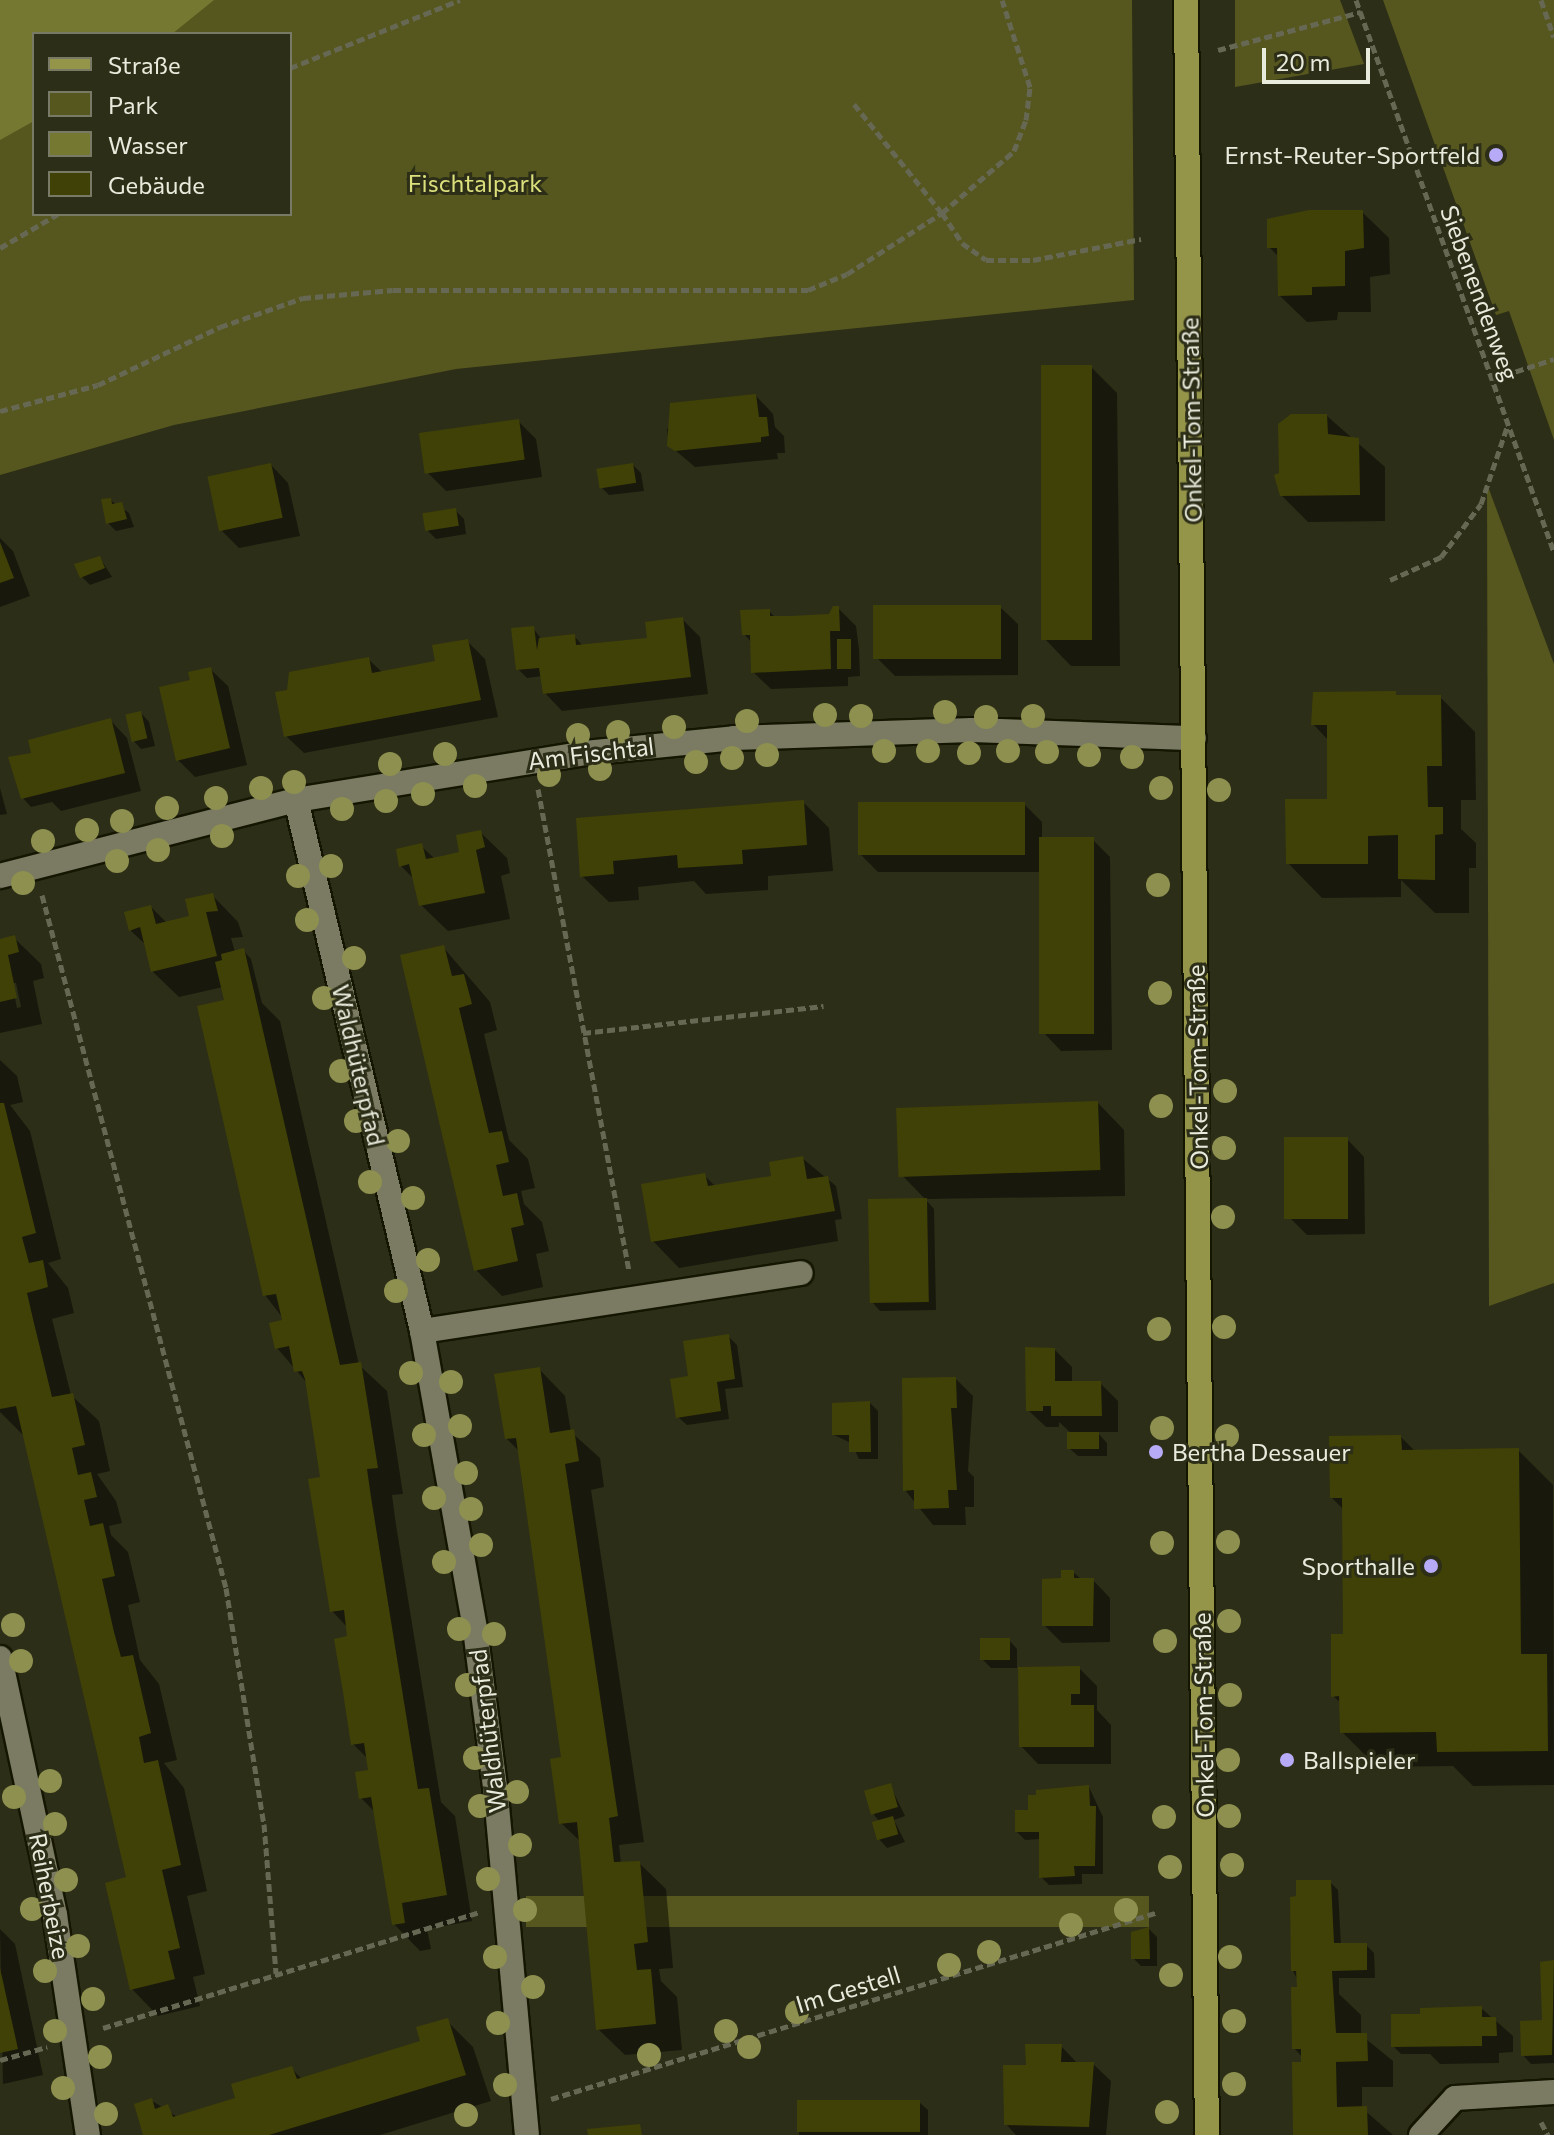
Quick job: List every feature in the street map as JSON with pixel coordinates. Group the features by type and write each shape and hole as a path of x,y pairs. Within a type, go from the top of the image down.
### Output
{"main road":[{"name":"Onkel-Tom-Straße","path":"1186,0 1207,2135"}],"street":[{"name":"Am Fischtal","path":"0,876 296,800 533,759 734,738 972,730 1194,738"},
{"name":"Waldhüterpfad","path":"296,800 422,1331 478,1655 527,2135"},
{"path":"422,1331 633,1296 801,1273"},
{"name":"Reiherbeize","path":"0,1658 55,1915 77,2037 88,2135"},
{"path":"1421,2135 1455,2098 1554,2092"}],"path":[{"path":"292,67 460,0"},
{"path":"0,411 98,385 220,327 303,298 393,290 808,290 847,274 942,213 1014,151 1026,120 1030,87 1002,0"},
{"name":"Siebenendenweg","path":"1356,0 1554,552"},
{"path":"1541,0 1554,37"},
{"path":"1218,50 1361,12"},
{"path":"854,104 942,213 962,243 986,260 1033,260 1141,239"},
{"path":"0,248 55,216"},
{"path":"1493,379 1554,359"},
{"path":"1390,580 1441,557 1481,504 1508,426"},
{"path":"537,785 633,1296"},
{"path":"40,887 226,1588 264,1824 276,1974"},
{"path":"583,1033 823,1006"},
{"path":"102,2029 484,1911"},
{"name":"Im Gestell","path":"550,2100 1158,1912"},
{"path":"0,2060 52,2045"}],"green space":[{"name":"Fischtalpark","path":"0,0 1132,0 1134,300 456,369 174,425 0,475"},
{"path":"1235,0 1340,0 1364,64 1235,87"},
{"name":"Ernst-Reuter-Sportfeld","path":"1383,0 1554,0 1554,440 1509,311 1496,315"},
{"path":"1487,484 1554,664 1554,1283 1489,1306"},
{"path":"526,1896 1149,1896 1149,1927 526,1927"}],"water":[{"path":"0,0 214,0 174,32 32,32 32,122 0,140"}],"building":[{"path":"1309,210 1363,210 1364,248 1345,251 1345,286 1312,287 1312,295 1278,296 1277,248 1267,248 1267,219"},
{"path":"1041,365 1092,365 1092,640 1041,640"},
{"path":"756,394 759,417 767,417 769,436 761,437 761,442 675,451 667,446 670,403"},
{"path":"1291,414 1327,414 1328,434 1359,438 1360,495 1280,496 1274,475 1279,473 1278,424"},
{"path":"519,419 525,460 425,474 419,433"},
{"path":"271,463 283,518 219,531 207,477"},
{"path":"633,463 636,483 600,489 596,469"},
{"path":"111,498 112,504 122,502 127,519 106,524 101,499"},
{"path":"456,508 459,526 425,531 422,513"},
{"path":"0,542 14,578 0,583"},
{"path":"100,556 105,568 80,578 74,564"},
{"path":"873,605 1001,605 1001,659 873,659"},
{"path":"833,606 839,606 840,631 830,631 831,669 751,673 750,635 742,635 740,610 770,609 770,616 791,616 829,614"},
{"path":"683,617 691,677 543,694 539,668 516,670 511,628 534,626 537,650 539,638 575,634 576,645 647,638 645,622"},
{"path":"468,639 481,700 284,737 275,692 287,690 289,672 369,657 372,673 435,661 432,645"},
{"path":"837,639 851,639 851,669 837,669"},
{"path":"211,667 230,748 176,761 159,687 190,680 188,672"},
{"path":"1396,691 1396,695 1441,695 1442,766 1427,766 1428,807 1443,807 1443,834 1435,835 1435,880 1398,879 1398,835 1368,836 1368,864 1286,864 1285,799 1327,799 1327,725 1311,725 1313,692"},
{"path":"141,711 147,738 132,742 125,715"},
{"path":"111,718 125,773 21,799 8,757 31,753 28,740"},
{"path":"804,800 807,845 742,850 743,864 678,868 677,855 613,861 614,874 580,877 576,818"},
{"path":"858,802 1025,802 1025,855 858,855"},
{"path":"481,830 485,847 476,850 485,893 419,906 409,864 399,867 396,849 422,843 426,859 442,856 459,852 456,835"},
{"path":"1039,837 1094,837 1094,1034 1039,1034"},
{"path":"213,893 218,911 206,912 217,956 151,972 140,927 129,931 124,912 151,905 156,924 189,916 185,899"},
{"path":"15,935 19,952 8,955 17,998 0,1002 0,939"},
{"path":"444,945 452,976 464,974 472,1004 459,1008 489,1133 502,1131 509,1162 496,1165 503,1196 517,1193 524,1225 511,1228 518,1261 474,1271 400,955"},
{"path":"244,948 340,1365 361,1362 378,1468 367,1469 418,1789 429,1788 447,1895 402,1903 405,1923 392,1925 371,1797 359,1799 355,1772 368,1770 364,1743 351,1745 334,1639 347,1636 344,1610 330,1612 308,1479 320,1477 305,1379 302,1371 294,1372 289,1346 275,1349 269,1323 282,1320 276,1294 263,1296 197,1006 224,1000 215,962 222,960 221,954"},
{"path":"1098,1101 1100,1170 899,1177 896,1108"},
{"path":"0,1103 4,1103 36,1233 22,1237 29,1263 43,1260 48,1287 27,1293 33,1319 52,1397 73,1393 85,1445 72,1448 78,1475 91,1472 97,1497 84,1500 90,1526 103,1523 115,1576 102,1579 114,1632 121,1657 133,1655 151,1733 139,1737 144,1763 158,1760 181,1865 162,1870 180,1948 168,1951 175,1979 130,1990 105,1883 126,1877 16,1406 0,1409"},
{"path":"1284,1137 1348,1137 1348,1219 1284,1219"},
{"path":"803,1156 807,1179 828,1176 835,1211 651,1242 641,1184 705,1173 708,1186 771,1176 769,1162"},
{"path":"927,1198 929,1302 870,1303 868,1199"},
{"path":"729,1334 735,1379 717,1382 721,1411 676,1418 670,1379 688,1376 683,1341"},
{"path":"1025,1347 1055,1348 1055,1381 1101,1381 1102,1416 1051,1416 1051,1406 1043,1406 1043,1411 1026,1411"},
{"path":"540,1367 550,1433 574,1429 579,1461 565,1464 618,1816 609,1818 614,1862 640,1861 648,1942 634,1944 637,1970 651,1969 656,2024 596,2030 577,1822 559,1824 550,1759 561,1757 516,1438 505,1439 494,1374"},
{"path":"956,1377 957,1408 951,1408 957,1490 948,1490 949,1508 914,1509 914,1490 903,1491 902,1378"},
{"path":"870,1401 871,1452 849,1452 849,1435 832,1435 832,1403"},
{"path":"1067,1432 1099,1432 1099,1449 1067,1449"},
{"name":"Sporthalle","path":"1401,1435 1402,1450 1519,1448 1521,1654 1547,1654 1548,1751 1437,1752 1436,1732 1340,1733 1339,1696 1331,1697 1331,1634 1343,1634 1342,1498 1330,1498 1329,1436"},
{"path":"1061,1570 1074,1570 1074,1578 1094,1578 1093,1626 1042,1626 1042,1579 1061,1578"},
{"path":"980,1638 1010,1638 1010,1660 980,1660"},
{"path":"1080,1666 1080,1694 1071,1694 1071,1705 1094,1705 1094,1747 1019,1747 1018,1667"},
{"path":"891,1783 898,1807 871,1815 864,1791"},
{"path":"1089,1785 1090,1806 1096,1806 1095,1866 1074,1866 1075,1876 1039,1878 1039,1832 1015,1832 1015,1810 1028,1810 1028,1795 1036,1795 1036,1790"},
{"path":"893,1816 898,1834 877,1840 872,1822"},
{"path":"1296,1880 1331,1880 1334,1943 1367,1943 1367,1970 1332,1971 1336,2033 1367,2033 1368,2061 1336,2062 1337,2107 1367,2106 1368,2135 1293,2135 1292,2062 1301,2062 1301,2049 1292,2049 1291,1987 1297,1987 1296,1971 1291,1971 1290,1897 1296,1896"},
{"path":"1149,1927 1150,1959 1131,1959 1131,1932"},
{"path":"1554,1960 1552,2055 1521,2056 1520,2021 1542,2020 1540,1962"},
{"path":"0,1968 18,2049 0,2053"},
{"path":"1482,2006 1482,2017 1496,2017 1497,2036 1482,2036 1482,2046 1391,2047 1391,2014 1420,2014 1420,2008"},
{"path":"448,2018 466,2075 269,2135 143,2135 134,2104 152,2098 155,2109 168,2104 173,2117 235,2098 231,2084 292,2066 297,2079 420,2041 416,2027"},
{"path":"1025,2044 1062,2044 1061,2062 1094,2062 1089,2127 1004,2125 1003,2065 1026,2065"},
{"path":"797,2100 920,2100 920,2132 797,2132"},
{"path":"640,2124 642,2135 588,2135 587,2129"}],"place":[{"name":"Ernst-Reuter-Sportfeld","path":"1496,155"},
{"name":"Bertha Dessauer","path":"1156,1452"},
{"name":"Sporthalle","path":"1431,1566"},
{"name":"Ballspieler","path":"1287,1760"}]}
